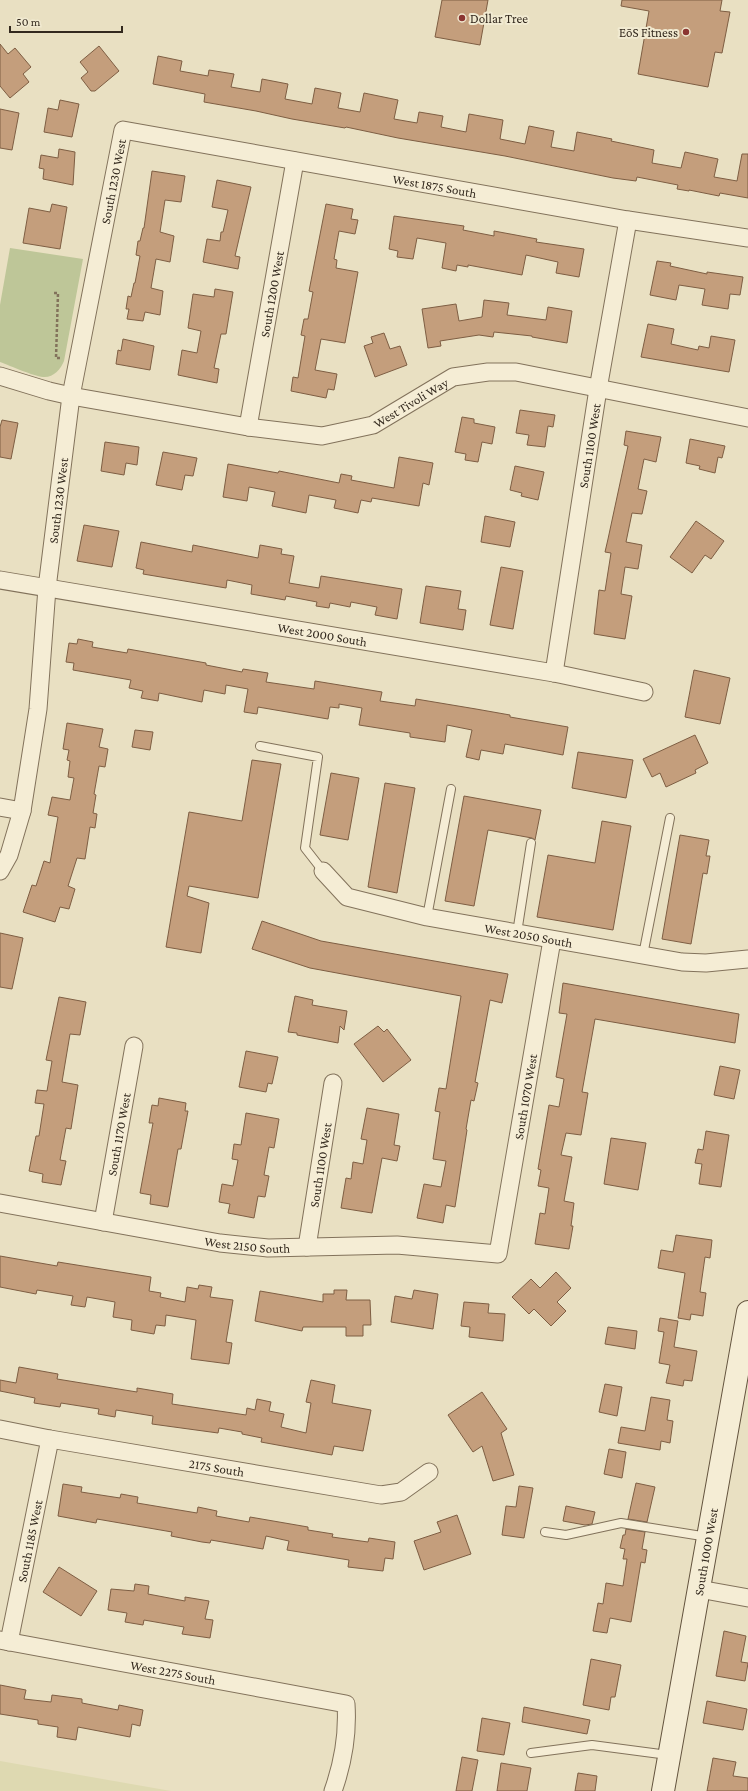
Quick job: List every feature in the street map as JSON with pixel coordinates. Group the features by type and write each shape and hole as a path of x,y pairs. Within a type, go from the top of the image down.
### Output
{"main road":[{"name":"South 1000 West","path":"663,1791 708,1537 740,1379 748,1316"}],"street":[{"name":"West 1875 South","path":"123,130 628,220 748,238"},
{"name":"South 1230 West","path":"0,871 9,855 22,811 38,709 47,588 71,396 123,130"},
{"name":"South 1200 West","path":"248,427 295,161"},
{"name":"South 1100 West","path":"554,673 598,389 628,220"},
{"name":"West Tivoli Way","path":"0,376 49,392 248,427 322,436 373,425 452,377 488,372 516,372 748,418"},
{"name":"West 2000 South","path":"0,580 554,673 644,692"},
{"path":"0,807 22,811"},
{"name":"West 2050 South","path":"323,871 346,897 427,917 682,962 700,963 748,959"},
{"name":"South 1070 West","path":"498,1254 552,940"},
{"name":"South 1170 West","path":"103,1222 134,1046"},
{"name":"South 1100 West","path":"307,1247 333,1083"},
{"name":"West 2150 South","path":"0,1203 220,1243 268,1248 397,1245 498,1254"},
{"name":"2175 South","path":"0,1429 50,1439 381,1495 401,1492 429,1472"},
{"name":"South 1185 West","path":"5,1641 50,1439"},
{"path":"699,1589 748,1598"},
{"name":"West 2275 South","path":"5,1641 346,1704 347,1723 342,1761 333,1791"}],"lane":[{"path":"260,746 318,758 305,848 323,871"},
{"path":"427,917 451,789"},
{"path":"643,955 670,818"},
{"path":"517,933 532,843"},
{"path":"545,1532 566,1534 621,1523 708,1537"},
{"path":"530,1753 592,1745 669,1755"}],"path":[{"path":"54,293 58,294 56,358 61,358"}],"shaded area":[{"path":"0,1761 171,1791 0,1791"}],"green space":[{"path":"10,248 83,259 64,361 59,370 47,377 34,375 0,362 0,305"}],"building":[{"name":"Dollar Tree","path":"442,0 488,0 480,45 435,37"},
{"name":"EōS Fitness","path":"622,0 722,0 720,11 730,12 722,53 715,52 708,87 638,74 649,11 621,6"},
{"path":"0,44 8,54 15,48 31,67 23,74 29,82 10,98 0,86"},
{"path":"99,46 119,71 95,91 91,91 81,78 88,72 80,62"},
{"path":"158,56 182,61 180,71 208,76 209,70 234,74 231,87 260,92 262,79 288,84 285,99 312,104 315,88 341,93 338,108 360,112 364,93 398,100 394,119 417,123 419,112 443,116 441,127 466,132 469,114 503,120 500,139 525,144 529,126 554,131 551,147 574,151 577,132 654,150 652,163 681,168 685,152 718,159 714,177 737,181 742,154 748,154 748,198 720,193 719,196 677,189 678,185 637,177 636,181 613,178 505,156 204,102 205,94 153,84"},
{"path":"60,100 79,104 72,137 44,132 48,108 58,110"},
{"path":"0,109 19,113 12,150 0,148"},
{"path":"59,149 75,152 73,185 43,179 44,169 39,168 41,155 58,158"},
{"path":"152,171 185,176 181,202 165,200 160,232 174,236 170,262 156,259 151,288 163,291 160,315 145,312 143,321 127,319 129,309 126,309 128,296 131,297 135,283 140,256 136,255 138,241 140,241 144,228"},
{"path":"217,180 251,187 235,256 240,257 238,269 203,262 207,239 220,241 221,232 223,232 228,210 212,207"},
{"path":"52,204 67,207 60,249 23,243 29,208 50,212"},
{"path":"326,204 353,209 351,219 358,220 355,234 339,231 334,259 337,260 336,268 358,272 345,343 321,339 315,370 337,374 334,390 328,389 326,398 291,391 293,377 298,378 305,336 301,335 304,319 308,319 313,292 309,291"},
{"path":"394,216 464,226 463,230 494,236 494,231 537,239 536,242 584,249 579,277 556,273 558,262 526,255 522,275 468,265 468,267 457,265 456,271 442,268 446,243 417,238 413,259 397,257 398,251 389,249"},
{"path":"657,261 671,263 670,266 707,274 707,272 743,277 740,295 730,294 728,309 702,305 705,289 679,285 676,300 650,295"},
{"path":"215,289 233,292 226,334 221,334 214,368 219,369 217,383 178,375 182,350 197,353 201,331 188,328 193,294 214,297"},
{"path":"484,300 509,303 507,315 546,320 548,307 572,311 567,343 532,336 494,332 493,337 479,335 440,341 441,346 428,348 422,309 456,304 459,321 482,317"},
{"path":"648,324 674,329 671,344 698,350 699,346 709,348 711,336 735,340 729,372 641,357"},
{"path":"384,333 390,349 400,346 407,365 375,377 364,346 373,343 371,337"},
{"path":"123,339 154,346 150,370 116,364 118,350 121,351"},
{"path":"520,410 555,415 553,427 548,426 545,447 527,445 529,435 516,433"},
{"path":"462,417 474,419 474,423 495,427 492,444 482,442 478,462 465,460 466,454 455,452"},
{"path":"2,420 18,423 11,459 0,457 0,427"},
{"path":"626,431 661,437 656,462 644,459 638,489 647,491 642,514 632,513 626,542 642,545 638,569 625,567 621,594 632,596 625,639 594,634 599,590 605,591 611,553 605,552 628,446 624,445"},
{"path":"690,439 725,446 722,458 718,457 715,473 699,469 700,466 686,463"},
{"path":"105,442 139,447 137,465 126,463 124,475 101,471"},
{"path":"163,452 197,458 193,476 185,475 182,490 156,485"},
{"path":"399,457 433,463 429,485 423,483 419,506 372,498 371,502 361,500 358,513 334,508 336,500 309,495 306,513 272,506 275,492 249,487 247,501 223,497 228,464 278,473 279,471 339,483 341,474 352,476 351,480 394,488"},
{"path":"515,466 544,472 538,500 521,496 522,493 510,490"},
{"path":"485,516 515,522 510,547 481,542"},
{"path":"696,521 724,541 711,559 705,555 692,573 670,557"},
{"path":"84,525 119,531 112,567 77,561"},
{"path":"141,542 192,552 193,545 258,558 260,545 282,549 281,554 294,556 289,583 319,588 321,576 402,589 397,619 375,615 377,607 351,602 350,607 330,603 329,608 316,606 317,602 286,596 285,600 251,594 252,585 227,580 226,588 143,574 144,570 136,568"},
{"path":"501,567 523,571 513,629 490,625"},
{"path":"426,586 461,591 458,609 466,610 463,630 420,623"},
{"path":"78,639 93,642 92,647 127,653 128,649 206,663 206,665 242,672 243,669 268,673 266,682 314,689 315,681 382,692 380,701 415,706 416,699 510,715 510,717 568,727 563,755 505,744 503,754 481,750 479,760 466,757 472,730 447,725 445,742 410,737 410,733 359,725 362,708 339,704 339,708 330,707 328,719 258,707 257,714 244,712 248,689 226,685 225,694 204,690 202,702 159,693 158,701 141,698 143,691 129,688 131,680 73,670 74,663 66,662 69,643 77,644"},
{"path":"694,670 730,678 720,724 685,717"},
{"path":"67,723 103,729 99,747 108,749 105,767 99,766 94,794 96,795 93,813 97,814 95,828 90,827 85,859 77,858 68,886 75,889 69,909 60,907 55,922 23,912 32,885 36,886 44,861 50,863 58,817 48,815 52,797 70,800 74,778 68,777 70,761 67,760 69,750 63,749"},
{"path":"135,730 153,732 150,750 132,747"},
{"path":"695,735 708,763 695,770 696,773 666,787 660,773 652,777 643,759"},
{"path":"578,752 633,760 626,798 572,788"},
{"path":"252,760 281,764 258,898 189,886 187,896 209,903 201,953 166,947 189,812 242,821"},
{"path":"331,773 359,778 348,840 320,835"},
{"path":"385,783 415,788 397,893 368,887"},
{"path":"464,796 541,810 535,840 532,838 488,830 474,906 445,901"},
{"path":"602,821 631,826 613,930 537,917 548,855 595,863"},
{"path":"680,835 709,840 706,856 710,856 707,874 703,873 691,944 662,939"},
{"path":"262,921 321,941 508,974 502,1003 490,1000 475,1082 478,1083 474,1101 471,1100 466,1129 455,1207 446,1205 443,1223 417,1218 424,1184 441,1187 446,1161 433,1159 440,1112 435,1111 439,1088 446,1089 461,996 310,968 252,949"},
{"path":"0,933 23,938 12,989 0,987"},
{"path":"563,983 739,1014 735,1043 595,1019 582,1092 588,1093 581,1135 566,1133 561,1155 572,1157 564,1201 574,1203 571,1226 573,1226 569,1249 535,1244 540,1213 545,1214 549,1188 538,1186 541,1170 538,1169 549,1105 559,1107 564,1079 556,1077 567,1014 559,1013"},
{"path":"295,996 313,1000 312,1005 347,1011 344,1030 340,1026 338,1043 288,1032"},
{"path":"59,997 86,1002 80,1035 70,1034 62,1082 78,1085 71,1129 66,1128 60,1160 66,1161 61,1185 42,1182 43,1174 29,1171 36,1136 39,1136 44,1104 35,1103 37,1090 47,1091 52,1061 46,1060"},
{"path":"378,1026 384,1032 387,1029 411,1060 383,1082 354,1044"},
{"path":"246,1051 278,1057 272,1084 268,1083 266,1092 239,1087"},
{"path":"720,1066 740,1070 734,1099 714,1095"},
{"path":"159,1098 186,1103 185,1111 188,1111 181,1149 178,1149 168,1207 150,1204 151,1195 140,1193 153,1123 149,1123 152,1105 158,1106"},
{"path":"367,1108 399,1114 394,1145 400,1146 397,1161 382,1158 372,1213 341,1208 346,1178 351,1179 353,1162 363,1164 367,1140 361,1139"},
{"path":"246,1113 279,1119 274,1148 269,1147 264,1175 269,1176 265,1197 258,1196 254,1218 228,1213 230,1204 219,1202 222,1184 233,1186 238,1160 232,1159 234,1144 241,1145"},
{"path":"706,1131 729,1135 721,1187 699,1184 702,1164 695,1163 698,1149 703,1150"},
{"path":"611,1138 646,1143 638,1190 604,1184"},
{"path":"676,1235 712,1240 710,1258 705,1257 700,1292 706,1293 703,1316 691,1314 690,1320 678,1318 685,1273 658,1268 661,1250 673,1252"},
{"path":"0,1256 57,1266 58,1262 151,1277 149,1291 161,1293 160,1297 185,1302 187,1287 198,1289 199,1285 212,1287 210,1297 233,1300 226,1342 232,1343 229,1364 191,1359 196,1320 166,1315 165,1326 156,1325 154,1334 131,1330 132,1320 113,1317 115,1302 87,1297 85,1307 71,1305 73,1296 37,1290 36,1294 0,1287"},
{"path":"556,1272 571,1288 557,1302 566,1311 551,1326 534,1309 529,1314 512,1297 531,1279 540,1288"},
{"path":"334,1290 347,1290 346,1300 370,1300 371,1325 363,1325 363,1336 346,1336 346,1327 303,1327 302,1331 255,1321 260,1291 323,1302 323,1294 334,1294"},
{"path":"414,1290 438,1294 433,1329 391,1322 395,1296 412,1299"},
{"path":"464,1302 489,1304 488,1313 505,1314 503,1341 469,1337 470,1327 461,1326"},
{"path":"660,1318 678,1321 674,1347 697,1351 692,1381 684,1380 683,1386 666,1383 670,1365 659,1363 664,1332 658,1331"},
{"path":"608,1327 637,1331 635,1349 605,1344"},
{"path":"19,1367 58,1374 57,1379 137,1392 137,1388 173,1394 172,1404 246,1415 247,1408 255,1410 257,1399 271,1402 269,1411 284,1414 281,1427 306,1433 311,1403 306,1402 311,1380 335,1385 332,1403 371,1410 363,1451 334,1446 332,1455 261,1442 262,1438 242,1434 242,1432 219,1428 218,1433 152,1424 153,1416 116,1410 115,1417 98,1414 99,1409 61,1403 60,1407 34,1403 35,1398 0,1391 0,1380 16,1383"},
{"path":"605,1384 622,1387 617,1416 599,1412"},
{"path":"482,1392 507,1429 501,1433 514,1475 493,1481 482,1446 473,1452 448,1415"},
{"path":"651,1397 670,1400 667,1420 673,1421 670,1443 661,1441 660,1450 618,1443 621,1427 645,1431"},
{"path":"609,1449 626,1452 622,1478 604,1474"},
{"path":"636,1483 655,1487 647,1522 628,1519"},
{"path":"63,1484 82,1487 81,1492 120,1498 121,1494 138,1497 137,1503 197,1513 198,1507 217,1511 216,1516 249,1522 250,1517 308,1527 308,1530 333,1534 332,1537 368,1542 369,1538 395,1542 393,1559 385,1558 383,1571 348,1567 349,1560 287,1550 289,1541 266,1536 263,1549 211,1540 210,1543 202,1542 171,1536 172,1532 97,1519 96,1523 58,1516"},
{"path":"519,1486 533,1488 524,1538 502,1535 506,1506 516,1507"},
{"path":"566,1506 595,1512 592,1524 585,1525 563,1521"},
{"path":"457,1515 471,1554 424,1570 414,1541 441,1532 437,1522"},
{"path":"626,1529 645,1532 642,1549 647,1550 645,1563 641,1562 631,1622 610,1618 607,1633 593,1631 598,1603 603,1604 606,1583 623,1586 627,1559 623,1559 625,1549 620,1548"},
{"path":"59,1567 97,1591 81,1616 43,1592"},
{"path":"135,1584 149,1586 148,1594 185,1601 185,1597 209,1601 205,1619 213,1620 210,1638 182,1634 184,1627 144,1620 143,1625 125,1622 127,1613 108,1610 111,1589 134,1591"},
{"path":"724,1631 746,1636 741,1662 748,1663 745,1681 716,1676"},
{"path":"591,1659 621,1665 615,1697 611,1697 609,1710 583,1705"},
{"path":"0,1685 26,1690 24,1699 51,1702 52,1695 82,1699 82,1703 118,1710 119,1705 143,1710 140,1726 132,1724 130,1737 78,1727 76,1740 57,1737 58,1727 38,1724 38,1720 0,1714"},
{"path":"707,1701 747,1709 743,1730 703,1723"},
{"path":"524,1707 590,1720 587,1734 522,1722"},
{"path":"482,1718 510,1723 504,1755 477,1751"},
{"path":"462,1757 478,1760 472,1791 456,1791"},
{"path":"713,1758 736,1762 733,1776 748,1778 748,1791 707,1791"},
{"path":"501,1763 531,1768 527,1791 497,1791"},
{"path":"578,1773 597,1776 595,1791 575,1791"}],"place":[{"name":"Dollar Tree","path":"462,18"},
{"name":"EōS Fitness","path":"686,32"}]}
